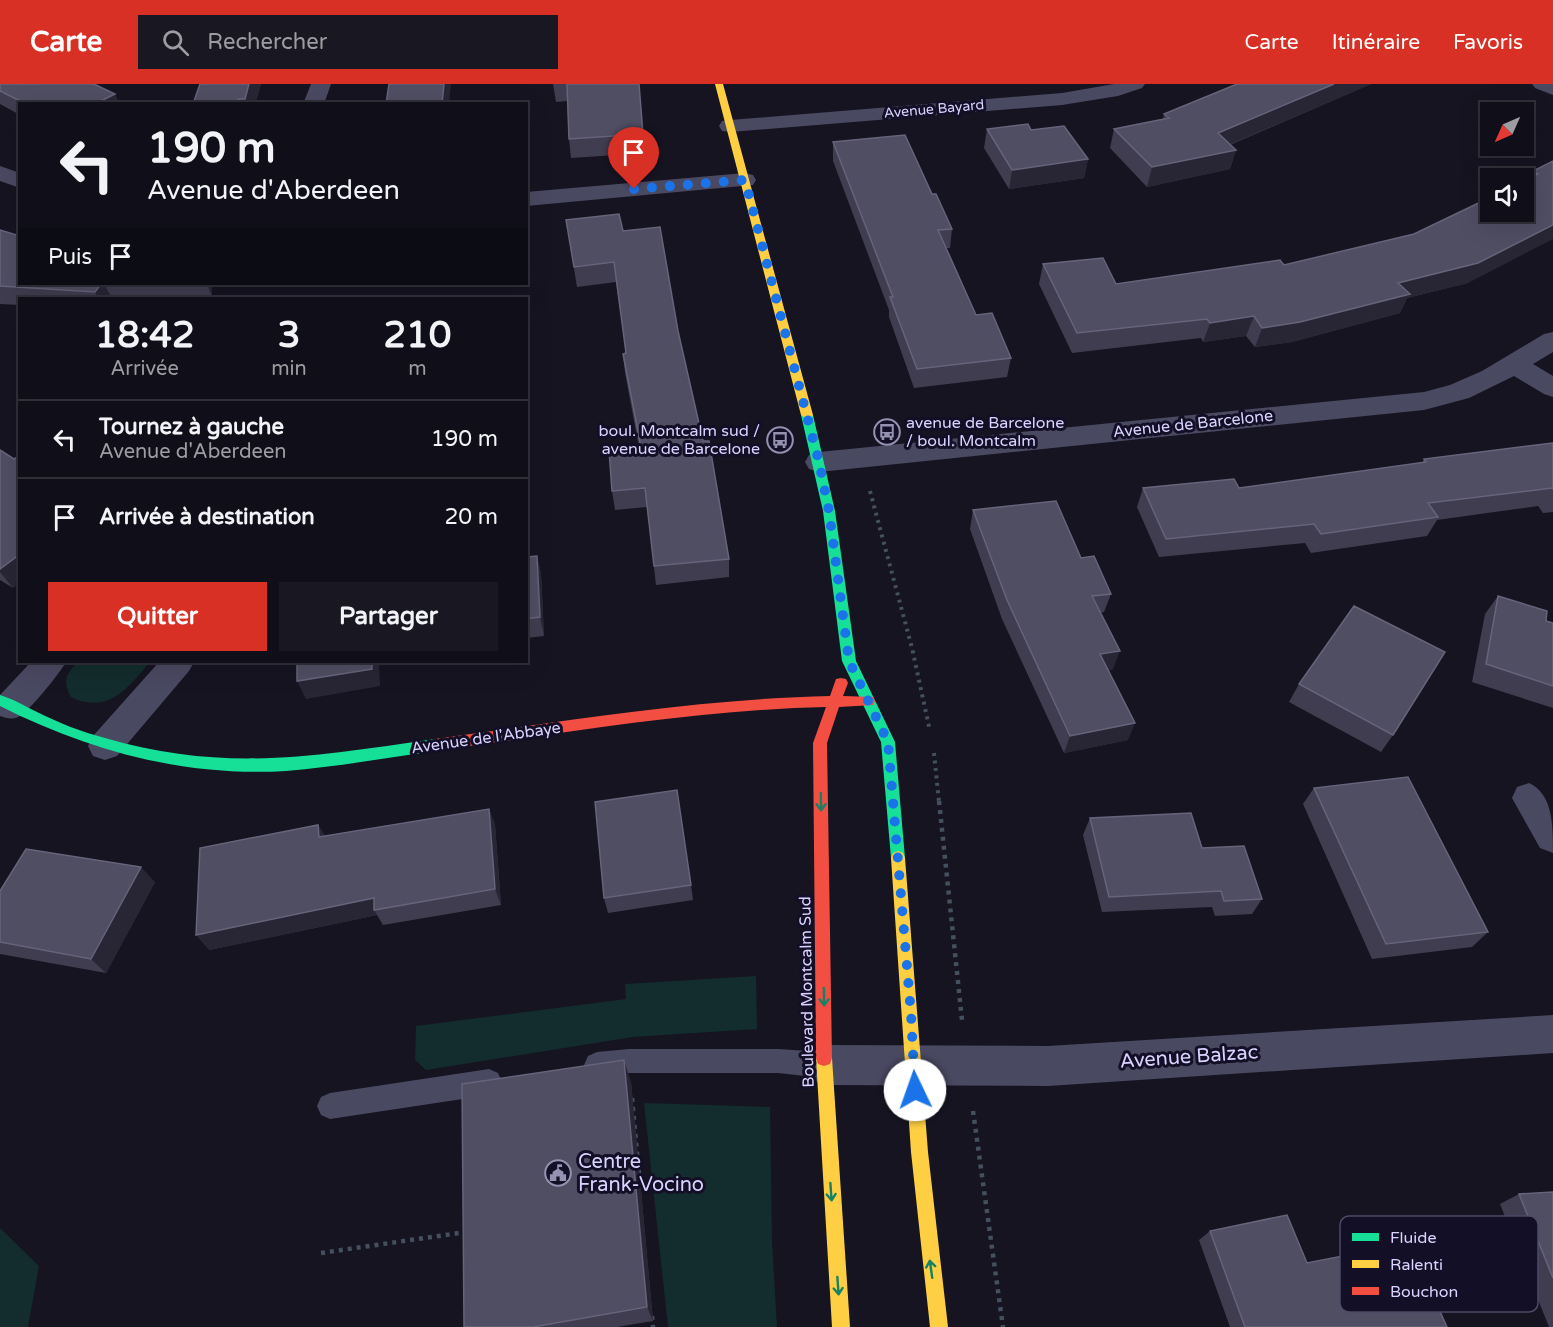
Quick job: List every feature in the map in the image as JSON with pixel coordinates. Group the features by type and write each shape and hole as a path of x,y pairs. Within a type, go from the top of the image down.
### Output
{"street":[{"path":"314,102 321,84"},
{"name":"Boulevard Montcalm Sud","path":"719,84 819,462 829,511 849,661 888,742 927,1236 939,1327"},
{"name":"Avenue Bayard","path":"730,126 1062,99 1111,92 1135,84"},
{"path":"1542,84 1553,89"},
{"path":"0,173 18,181"},
{"path":"528,199 745,180"},
{"name":"Avenue de Barcelone","path":"819,462 1424,401 1470,389 1515,365 1553,340"},
{"path":"1515,365 1553,388"},
{"name":"Boulevard Montcalm Sud","path":"841,1327 824,1065 820,743 849,661"},
{"name":"Avenue de l'Abbaye","path":"49,663 5,703 38,720 105,746 136,756 180,763 261,766 332,759 705,708 760,703 868,701"},
{"path":"105,746 177,663"},
{"path":"1529,798 1553,837"},
{"name":"Avenue Balzac","path":"824,1065 1048,1066 1553,1034"}],"lane":[{"path":"573,1069 629,1061 778,1061 824,1065"},
{"path":"330,1106 517,1077"}],"path":[{"path":"640,1183 632,1094 643,1094"},
{"path":"975,1128 1004,1327"},
{"path":"321,1252 477,1231"},
{"path":"652,1309 653,1327"}],"green space":[{"path":"77,663 149,663 134,681 116,696 96,703 84,702 71,697 66,682"},
{"path":"756,976 757,1029 633,1037 426,1070 415,1060 416,1026 626,999 625,984"},
{"path":"644,1103 770,1107 772,1242 777,1327 668,1327"},
{"path":"0,1228 39,1266 28,1327 0,1327"}],"building":[{"path":"0,84 94,84 115,94 99,102 22,102 0,91"},
{"path":"200,84 249,84 245,99 238,99 237,102 194,102"},
{"path":"389,84 444,84 442,102 386,102"},
{"path":"567,84 639,84 643,134 569,139"},
{"path":"1237,84 1334,84 1218,133 1236,150 1152,167 1114,129 1169,118 1164,114"},
{"path":"1028,124 1031,130 1064,126 1088,159 1012,170 987,129"},
{"path":"905,135 932,194 936,194 952,229 938,230 976,315 992,313 1011,358 917,369 890,297 893,297 833,142"},
{"path":"1553,161 1553,225 1478,263 1398,283 1410,294 1300,322 1262,328 1254,316 1210,323 1207,319 1077,333 1043,264 1103,258 1116,284 1280,260 1284,265 1414,234 1480,202 1480,222 1534,222 1534,176 1538,174 1534,170"},
{"path":"619,214 623,231 660,227 678,331 703,441 709,441 729,559 654,566 645,488 612,491 609,450 641,447 623,354 626,353 614,262 574,267 566,220"},
{"path":"0,230 18,235 18,285 100,285 95,292 0,286"},
{"path":"1553,443 1553,489 1428,503 1438,517 1321,534 1314,524 1166,539 1143,488 1234,479 1239,488 1426,462 1424,459"},
{"path":"0,450 14,459 18,456 18,556 0,569"},
{"path":"1056,501 1081,558 1094,556 1111,594 1092,596 1120,651 1100,654 1135,723 1070,736 1007,600 973,510"},
{"path":"537,556 540,617 528,619 528,557"},
{"path":"1498,596 1547,611 1546,621 1553,623 1553,686 1486,664"},
{"path":"1354,606 1445,652 1393,735 1299,684"},
{"path":"297,663 372,663 372,669 297,681"},
{"path":"1408,777 1488,932 1386,944 1314,788"},
{"path":"677,790 691,885 604,898 595,802"},
{"path":"489,809 495,889 374,910 374,898 196,935 200,848 318,825 319,837"},
{"path":"1191,813 1202,848 1244,846 1262,899 1224,901 1221,891 1109,897 1090,818"},
{"path":"26,849 141,867 91,959 0,942 0,891"},
{"name":"Centre Frank-Vocino","path":"624,1060 647,1307 533,1327 464,1327 462,1084"},
{"path":"1553,1192 1553,1278 1538,1241 1538,1216 1528,1216 1519,1194"},
{"path":"1287,1215 1307,1263 1340,1257 1340,1312 1440,1312 1447,1327 1245,1327 1210,1231"}],"traffic: fast":[{"path":"807,415 829,511 849,661 888,742 898,858"},
{"path":"0,700 34,717 103,744 138,753 210,765 285,765 435,745"}],"traffic: slow":[{"path":"719,84 807,415"},
{"path":"898,858 919,1152 939,1327"},
{"path":"824,1058 841,1327"}],"traffic: jam":[{"path":"824,1058 820,743 841,683"},
{"path":"435,745 705,708 760,703 868,701"}],"place":[{"name":"avenue de Barcelone / boul. Montcalm","path":"887,432"},
{"name":"boul. Montcalm sud / avenue de Barcelone","path":"780,440"},
{"name":"Centre Frank-Vocino","path":"558,1173"}],"route":[{"path":"634,189 745,180 814,437 829,511 849,661 888,742 911,1014 915,1090"}]}
